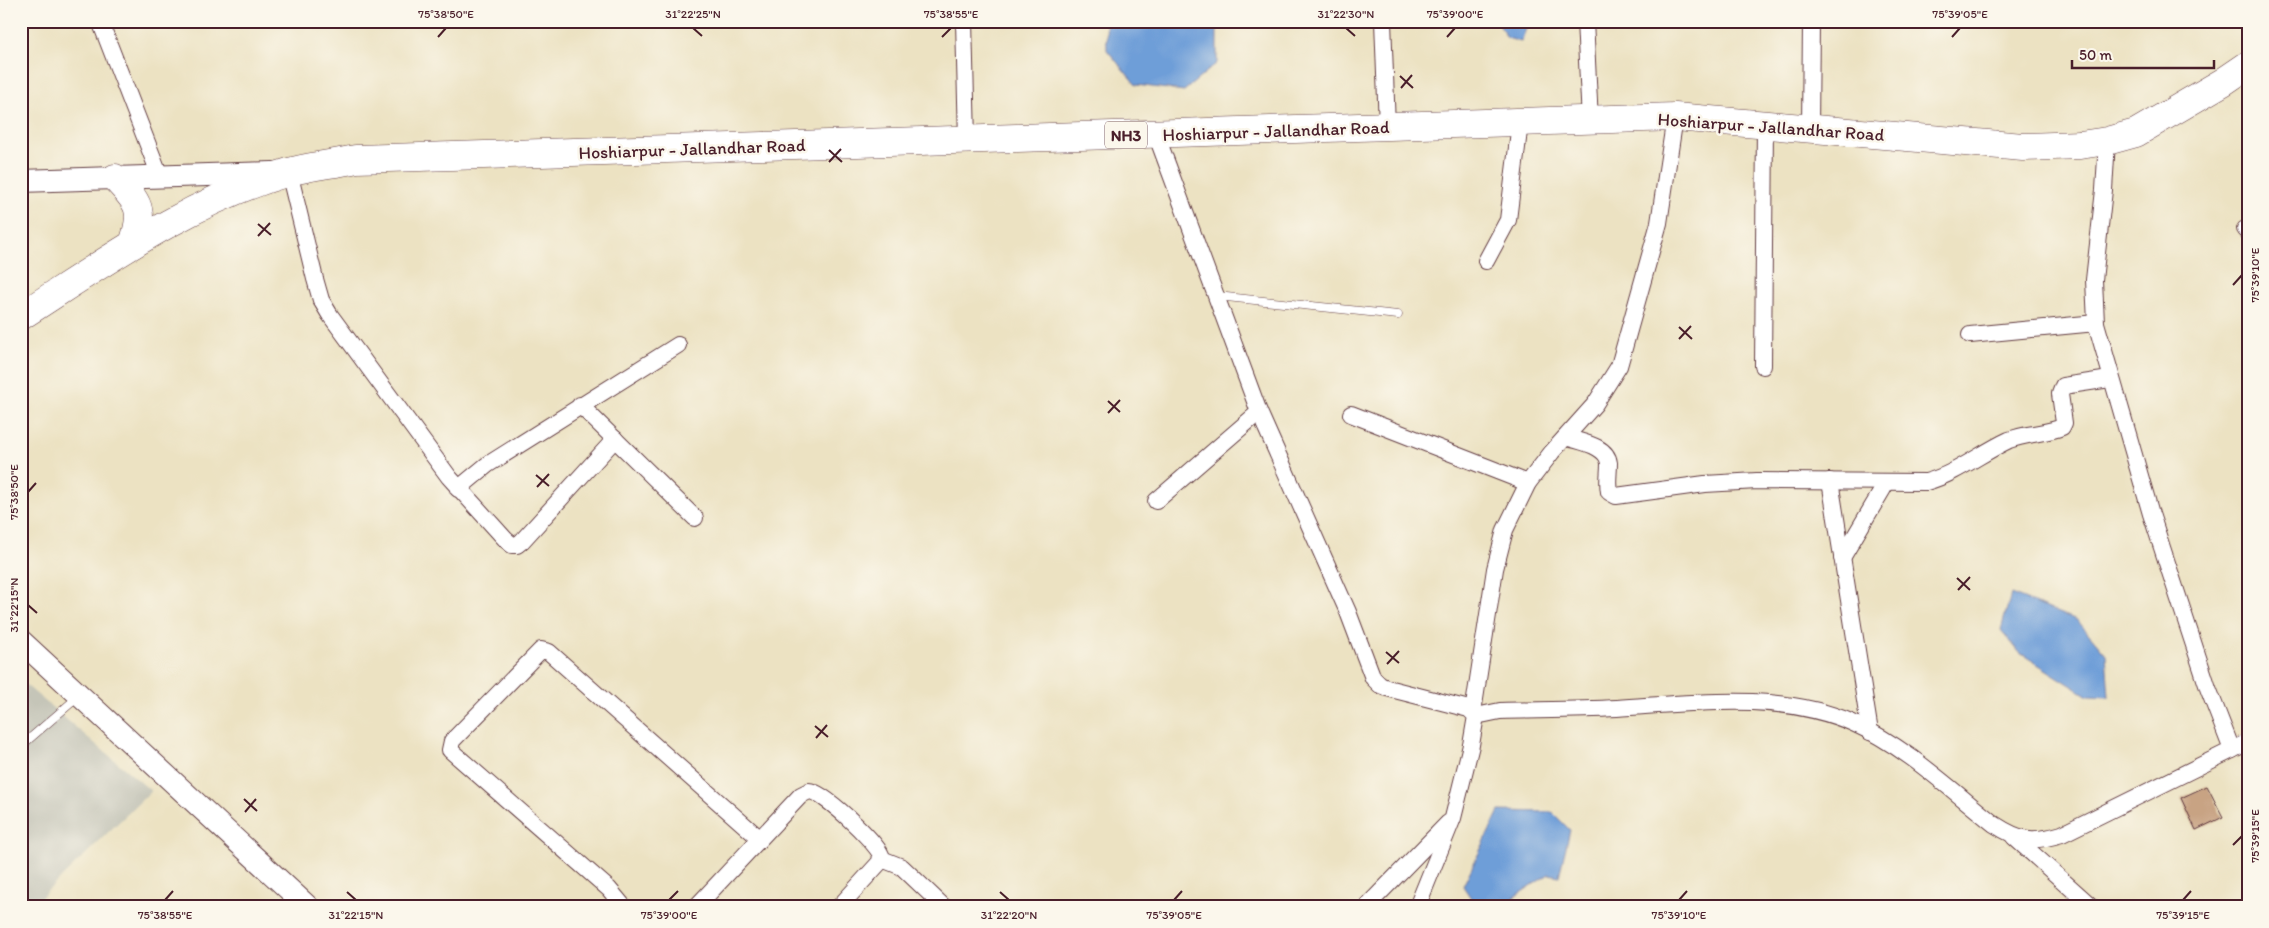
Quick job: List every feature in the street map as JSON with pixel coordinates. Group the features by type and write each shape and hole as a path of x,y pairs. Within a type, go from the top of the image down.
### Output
{"highway":[{"name":"Hoshiarpur - Jallandhar Road","path":"21,316 133,244 221,198 289,172 356,160 1675,117 2023,147 2107,141 2136,134 2248,65"},
{"path":"115,178 134,198 141,210 140,225 133,244"}],"street":[{"path":"100,21 160,176"},
{"path":"964,21 968,140"},
{"path":"1383,21 1387,127"},
{"path":"1585,21 1590,121"},
{"path":"1810,129 1811,21"},
{"path":"1417,907 1453,818 1471,745 1498,550 1505,530 1528,483 1606,391 1619,366 1659,223 1675,117"},
{"path":"1486,261 1508,220 1520,123"},
{"path":"1764,366 1765,125"},
{"path":"1156,134 1258,412 1348,612 1373,678 1380,685 1474,714 1500,711 1739,702 1797,707 1827,714 1870,732 1892,744 2012,836 2092,907"},
{"path":"2107,141 2104,190 2094,280 2096,323 2110,379 2151,514 2208,688 2232,750"},
{"path":"21,181 289,172 322,300 343,334 458,489 512,545 518,545 614,439"},
{"path":"1970,335 2096,323"},
{"path":"458,489 487,465 678,345"},
{"path":"1566,437 1603,451 1608,459 1609,492 1616,496 1714,483 1778,480 1926,482 1939,478 2009,440 2037,432 2058,429 2064,423 2060,394 2063,386 2110,379"},
{"path":"580,405 695,518"},
{"path":"1156,501 1258,412"},
{"path":"1351,414 1528,483"},
{"path":"1830,482 1870,732"},
{"path":"1842,558 1887,482"},
{"path":"21,641 308,907"},
{"path":"624,907 610,889 450,750 452,741 541,650 549,652 759,838"},
{"path":"2012,836 2033,841 2062,834 2248,742"},
{"path":"696,907 759,838 805,792 813,791 827,800 873,844 882,859 902,867 944,907"},
{"path":"1366,907 1453,818"},
{"path":"839,907 882,859"}],"lane":[{"path":"1215,296 1398,315"},
{"path":"21,746 81,695"}],"shaded area":[{"path":"21,681 151,791 35,903 38,907 21,907"}],"water":[{"path":"1106,21 1217,21 1217,63 1184,91 1136,85 1107,50"},
{"path":"1497,21 1529,21 1521,42 1507,38"},
{"path":"2011,594 2077,620 2106,654 2109,697 2088,696 2020,653 2001,630"},
{"path":"1499,811 1552,812 1570,830 1559,876 1549,874 1499,907 1477,907 1463,886"}],"building":[{"path":"2207,786 2223,817 2196,830 2181,798"}]}
